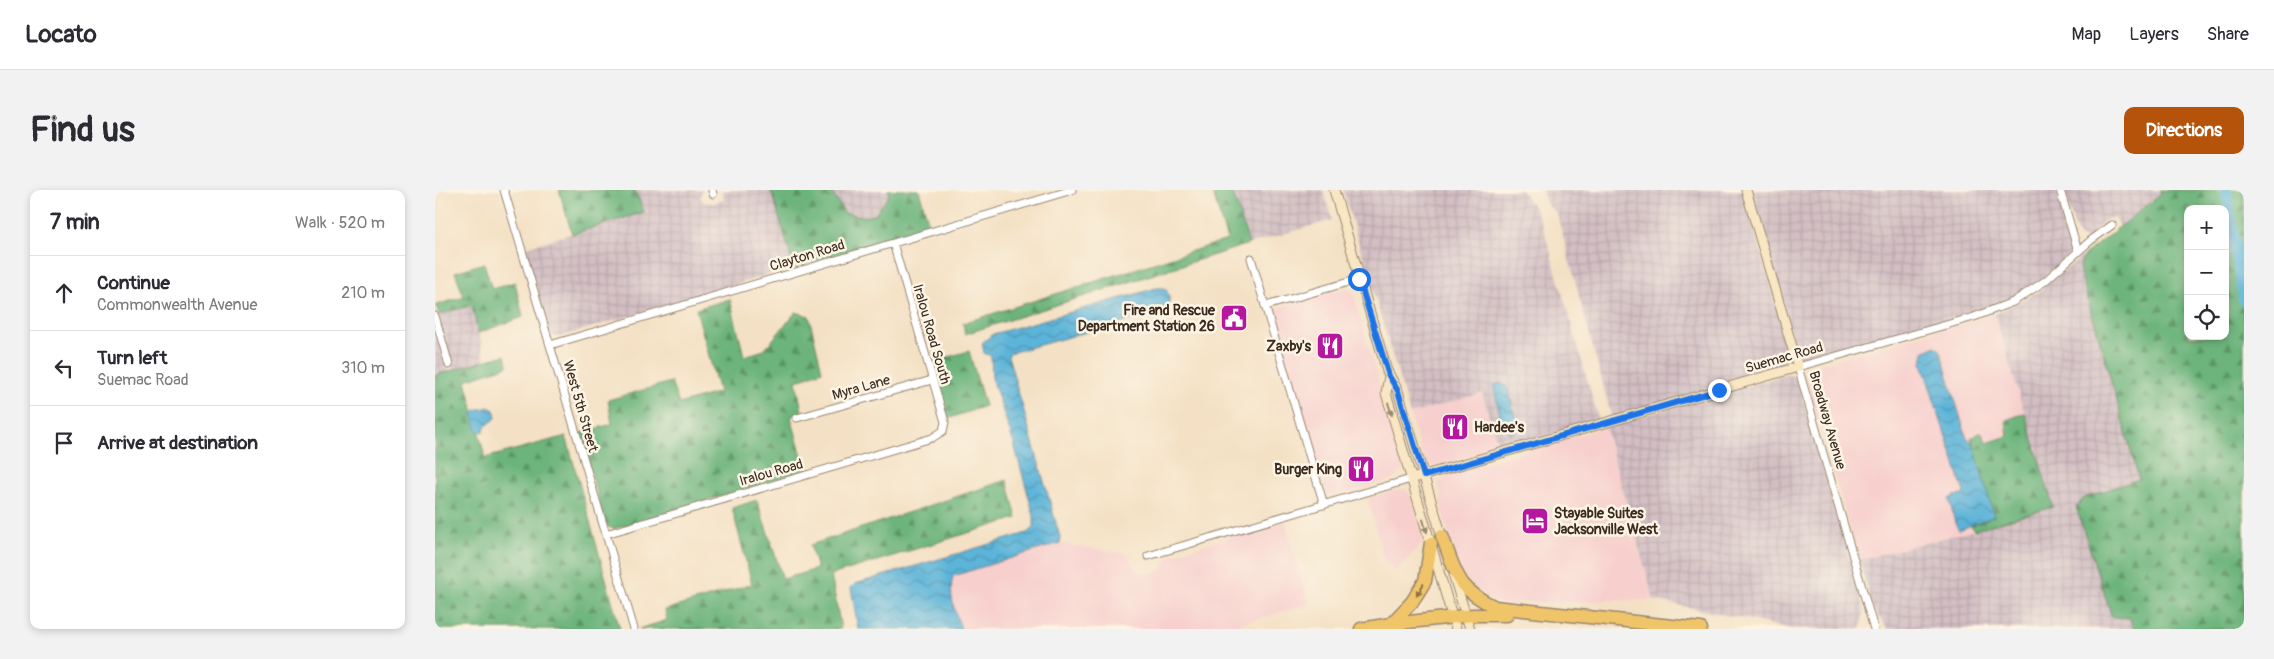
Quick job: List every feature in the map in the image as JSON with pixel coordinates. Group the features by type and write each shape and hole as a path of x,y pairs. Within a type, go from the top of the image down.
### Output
{"highway":[{"path":"1442,536 1458,577 1467,590 1495,607 1701,629"},
{"path":"1391,624 1412,602 1425,581 1431,543"},
{"path":"1361,629 1432,618 1454,624 1466,616 1486,615 1602,618"}],"main road":[{"path":"1334,190 1389,376 1398,391 1470,629"},
{"name":"Broadway Avenue","path":"1746,190 1798,367"},
{"name":"Suemac Road","path":"1411,479 1798,367"},
{"path":"1389,376 1386,393 1454,624"}],"street":[{"name":"West 5th Street","path":"504,190 634,629"},
{"name":"Clayton Road","path":"550,345 1072,190"},
{"path":"2060,190 2078,251"},
{"name":"Suemac Road","path":"1798,367 1994,311 2029,292 2112,225"},
{"name":"Iralou Road South","path":"893,243 945,422 943,431"},
{"path":"1251,258 1324,504"},
{"path":"1266,306 1359,279"},
{"path":"435,316 449,365"},
{"name":"Broadway Avenue","path":"1798,367 1875,629"},
{"name":"Myra Lane","path":"797,418 932,380"},
{"name":"Iralou Road","path":"605,534 932,438 943,431"},
{"path":"1148,556 1411,479"}],"shaded area":[{"path":"635,190 702,190 700,197 704,202 713,203 724,200 723,190 771,190 794,267 559,337 552,335 548,329 524,248 643,212"},
{"path":"830,190 888,190 889,195 875,215 865,217 845,213"},
{"path":"1232,190 1323,190 1332,220 1249,244"},
{"path":"1343,190 1521,190 1535,209 1544,230 1599,421 1499,448 1482,393 1410,414"},
{"path":"1542,190 1743,190 1789,348 1788,357 1782,365 1772,371 1612,418 1557,214 1546,203"},
{"path":"1749,190 2056,190 2072,242 2070,254 2034,285 2002,303 1807,360 1797,354"},
{"path":"2064,190 2160,190 2161,193 2120,226 2115,218 2106,219 2089,238 2083,238 2078,235"},
{"path":"2085,254 2079,268 2139,479 2084,498 2134,629 1888,629 1873,609 1859,560 1974,530 2052,506 1995,314 2038,292"},
{"path":"1348,288 1353,293 1403,469 1394,479 1336,496 1328,494 1324,487 1273,314 1280,307"},
{"path":"472,305 485,361 453,370 439,316"},
{"path":"1995,314 2025,413 2006,420 2009,436 1987,443 1981,433 1971,438 1974,446 1966,436 1960,419 1924,351 1922,363 1964,492 1963,495 1954,496 1949,499 1955,523 1959,530 1971,526 1974,530 1859,560 1806,379 1807,372 1810,367"},
{"path":"435,330 447,371 435,375"},
{"path":"1785,375 1793,376 1798,381 1864,610 1861,629 1793,629 1654,600 1605,427"},
{"path":"1482,393 1499,448 1433,467 1425,464 1410,414"},
{"path":"1605,427 1654,600 1522,602 1505,605 1489,600 1468,581 1460,569 1440,504 1442,497 1438,484 1445,477 1473,467"},
{"path":"1400,489 1406,490 1412,496 1424,541 1396,571 1383,558 1368,498"},
{"path":"1285,521 1309,604 1224,629 961,629 952,600 950,586 953,576 1060,543 1129,554 1132,565 1139,572 1149,575 1162,569 1168,557 1176,553"}],"green space":[{"path":"559,190 635,190 644,212 572,234"},
{"path":"771,190 830,190 845,213 865,217 875,215 889,195 888,190 919,190 930,228 794,267"},
{"path":"1212,190 1232,190 1249,244 965,334 963,323 1227,240"},
{"path":"2160,190 2244,190 2244,629 2134,629 2130,618 2112,617 2076,507 2084,498 2139,479 2079,268 2085,254 2161,194"},
{"path":"484,263 492,289 515,282 523,317 478,333 472,305 439,315 436,305 464,297 455,272"},
{"path":"730,299 744,356 764,350 796,312 809,316 822,371 796,381 802,411 791,417 806,470 614,529 606,526 580,433 612,424 608,400 671,382 679,404 719,392 696,309"},
{"path":"969,351 985,406 947,419 930,362"},
{"path":"505,355 508,366 466,380 485,458 566,436 620,629 435,629 435,375"},
{"path":"2025,413 2053,507 1974,530 1971,526 1994,516 1971,438 1981,432 1987,443 2008,436 2006,420"},
{"path":"1007,480 1017,518 831,575 841,629 639,629 667,620 665,610 752,584 732,508 757,500 783,579 817,569 810,545"}],"water":[{"path":"1157,288 1165,288 1169,296 1169,303 1162,309 1124,322 1010,353 1008,356 1060,537 1060,543 953,576 951,590 961,629 858,629 851,588 855,584 1027,533 1034,527 1034,516 1014,444 992,378 991,356 984,353 982,343 993,334"},
{"path":"1936,346 1940,350 1966,436 1974,446 1994,516 1959,530 1955,523 1949,499 1954,496 1963,495 1964,492 1922,363 1924,352"},
{"path":"1500,383 1508,388 1517,425 1515,432 1509,433 1501,419 1494,389 1495,385"},
{"path":"489,407 494,410 496,418 485,427 484,431 477,431 473,414 476,410"}],"waterway":[{"path":"2226,190 2244,302"}],"place":[{"name":"Fire and Rescue Department Station 26","path":"1234,318"},
{"name":"Zaxby's","path":"1330,346"},
{"name":"Hardee's","path":"1455,427"},
{"name":"Burger King","path":"1361,469"},
{"name":"Stayable Suites Jacksonville West","path":"1535,521"}],"route":[{"path":"1359,279 1389,376 1398,391 1424,476 1719,390"}]}
